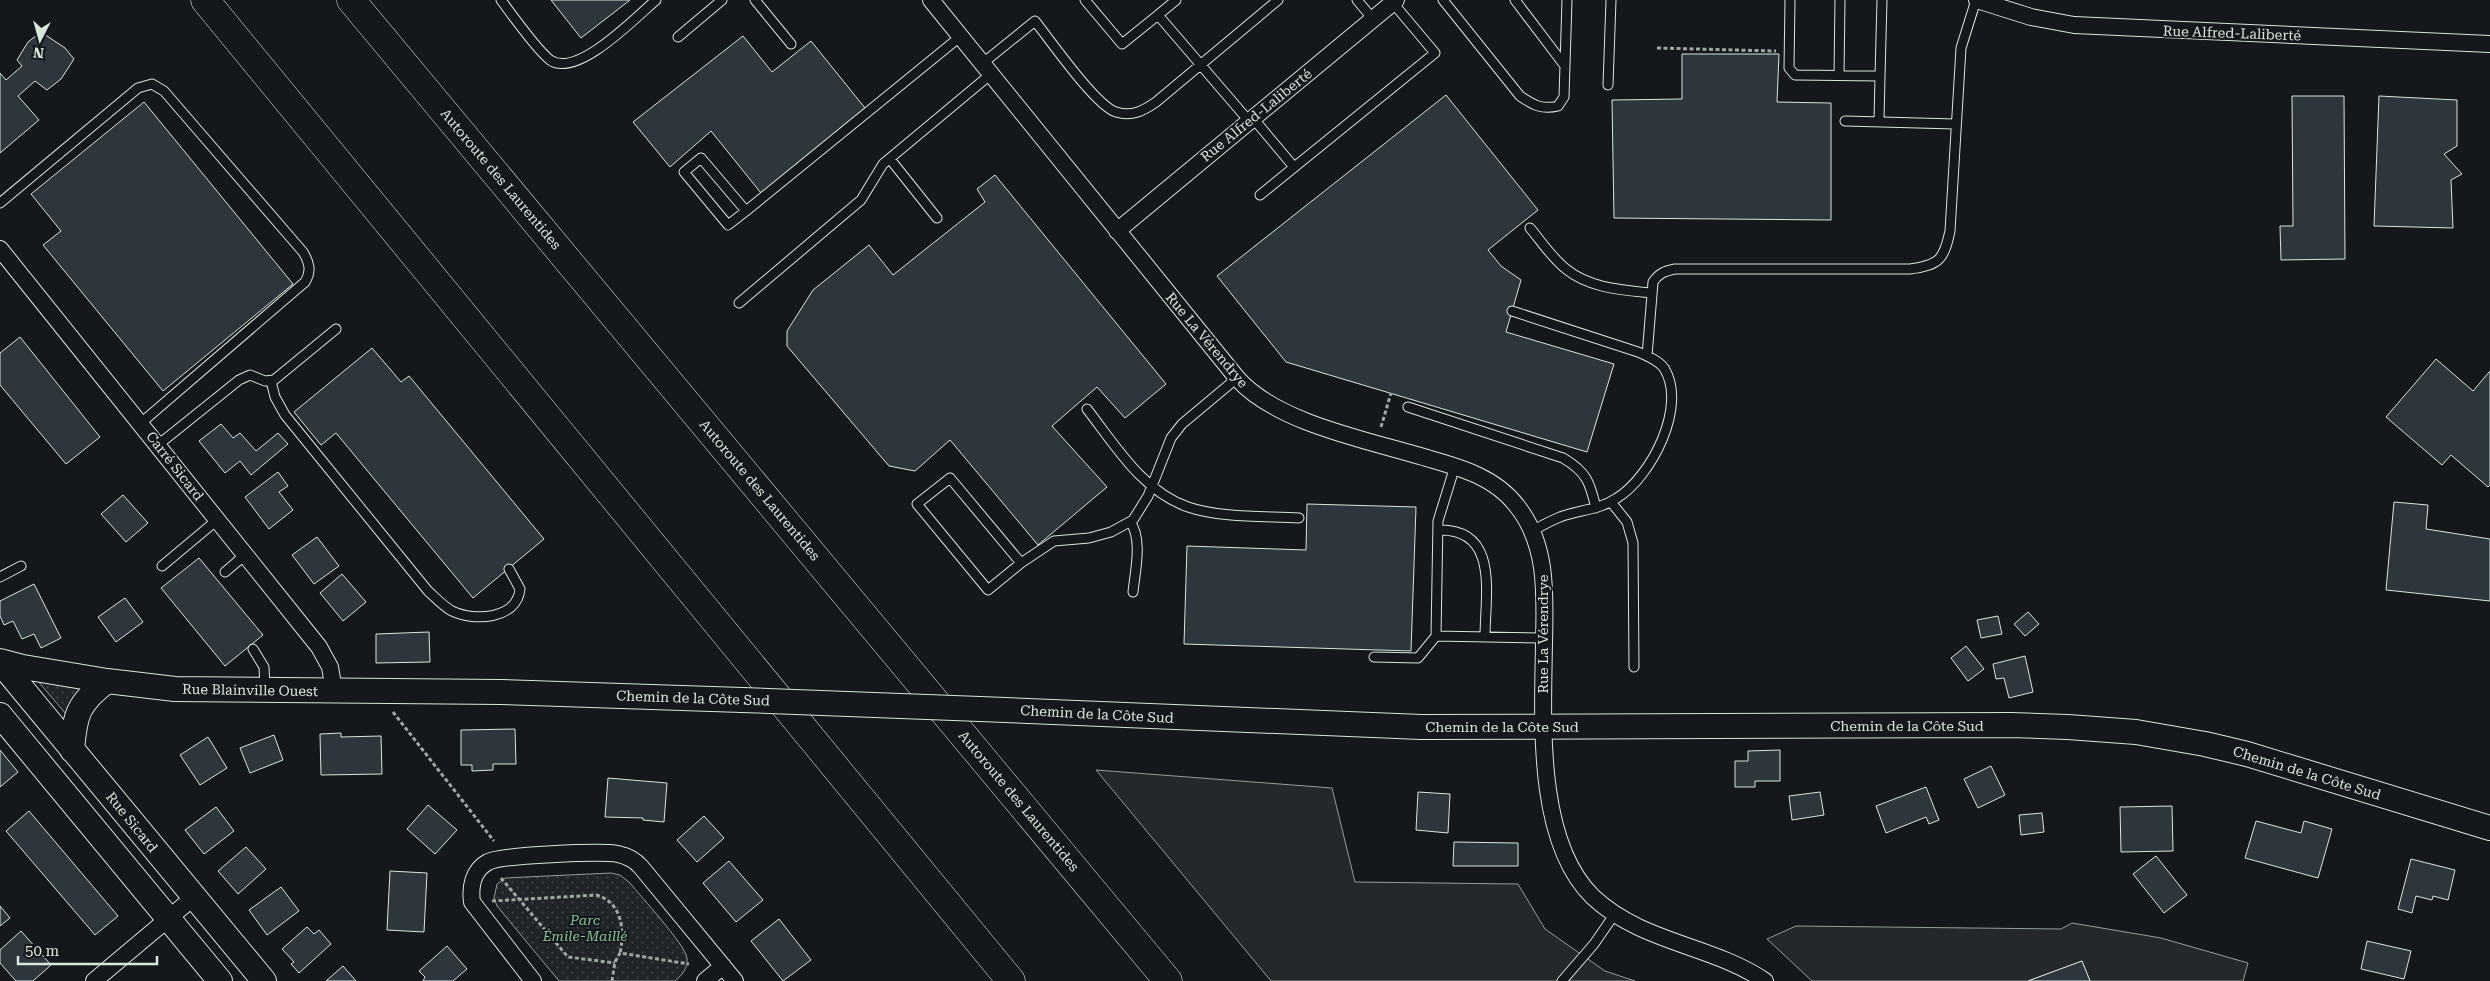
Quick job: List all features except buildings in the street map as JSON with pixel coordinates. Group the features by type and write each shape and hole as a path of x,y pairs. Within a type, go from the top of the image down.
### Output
{"highway":[{"path":"205,0 1012,981"},
{"name":"Autoroute des Laurentides","path":"351,0 1168,981"}],"street":[{"name":"Rue La Vérendrye","path":"931,0 1237,378 1254,395 1286,414 1454,466 1491,482 1517,506 1532,531 1542,563 1544,727 1549,795 1558,838 1576,875 1590,894 1614,915 1647,932 1728,962 1765,981"},
{"name":"Rue Alfred-Laliberté","path":"1976,0 2031,17 2074,25 2490,44"},
{"name":"Rue Alfred-Laliberté","path":"1117,231 1250,119 1395,1"},
{"name":"Carré Sicard","path":"0,249 320,647 330,667 334,691"},
{"name":"Rue Blainville Ouest","path":"0,662 107,681 175,688 502,692"},
{"name":"Rue Sicard","path":"0,662 264,981"},
{"path":"72,750 74,724 79,708 88,696 107,681"},
{"name":"Chemin de la Côte Sud","path":"502,692 980,708 1373,726 2011,725 2136,732 2247,754 2490,828"},
{"path":"0,715 220,981"},
{"path":"533,981 472,902 471,887 476,873 492,860 606,853 628,857 641,867 735,981"},
{"path":"94,981 194,897"},
{"path":"705,981 723,966"}],"lane":[{"path":"501,0 548,58 563,64 586,57 656,0"},
{"path":"678,37 722,0"},
{"path":"755,0 791,44"},
{"path":"1085,0 1122,44 1176,0"},
{"path":"739,303 861,200 883,164 987,68 1034,20 1100,102 1114,112 1125,114 1144,110 1278,0"},
{"path":"1357,0 1373,19"},
{"path":"1443,0 1520,96 1532,104 1550,108 1562,102 1567,0"},
{"path":"1515,0 1565,66"},
{"path":"1608,85 1611,0"},
{"path":"1790,0 1789,68 1795,75 1880,76"},
{"path":"1839,75 1840,0"},
{"path":"1880,121 1882,0"},
{"path":"1647,356 1651,293 1658,274 1675,269 1910,269 1938,262 1946,251 1950,231 1961,48 1976,0"},
{"path":"1260,195 1435,53 1395,1"},
{"path":"1158,15 1200,65 1294,167"},
{"path":"746,211 701,158 684,172 728,225 746,211 961,36"},
{"path":"0,203 138,88 152,84 164,90 309,261 310,272 305,282 141,423"},
{"path":"1845,121 1956,124"},
{"path":"890,159 937,218"},
{"path":"1530,228 1564,267 1582,280 1606,287 1651,293"},
{"path":"1512,311 1618,344 1647,356 1664,368 1669,382 1669,419 1655,456 1644,474 1631,488 1611,502 1596,508 1559,517 1532,531"},
{"path":"271,381 336,329"},
{"path":"158,445 245,376 250,375 271,381"},
{"path":"1021,563 950,478 917,504 988,590 1021,563 1054,540 1089,538 1111,532 1130,522 1140,510 1152,486 1164,452 1182,424 1237,378"},
{"path":"271,381 279,406 285,415 428,591 443,605 465,616 479,617 509,610 517,600 520,589 508,569"},
{"path":"1408,407 1564,458 1584,473 1589,482 1596,508"},
{"path":"1087,409 1135,471 1152,486 1178,504 1206,512 1299,518"},
{"path":"1374,657 1418,658 1436,636 1438,521 1454,466"},
{"path":"1611,502 1628,522 1633,543 1634,667"},
{"path":"162,566 217,520"},
{"path":"1130,522 1134,526 1136,540 1133,592"},
{"path":"1438,530 1453,531 1471,538 1484,556 1485,637"},
{"path":"225,572 245,555"},
{"path":"0,577 21,566"},
{"path":"1436,636 1544,638"},
{"path":"253,649 264,667 265,690"},
{"path":"1562,981 1594,944 1614,915"}],"path":[{"path":"1657,48 1755,52 1767,50"},
{"path":"1381,427 1391,393"},
{"path":"391,710 494,841"},
{"path":"501,878 568,957 615,964"},
{"path":"492,901 596,896 608,900 617,910 620,918 622,944 620,953 616,958 612,981"},
{"path":"620,953 689,964"}],"green space":[{"path":"37,680 79,687 80,692 66,714"},
{"name":"Parc Émile-Maillé","path":"611,873 620,875 630,883 679,942 687,958 687,965 675,981 559,981 497,906 494,898 497,884 505,878"}],"shaded area":[{"path":"1096,770 1332,788 1355,882 1518,884 1545,929 1605,971 1635,981 1271,981"},
{"path":"2072,923 2161,938 2248,963 2243,981 2090,981 2082,961 2028,981 1812,981 1767,939 1796,926 2061,929"}]}
